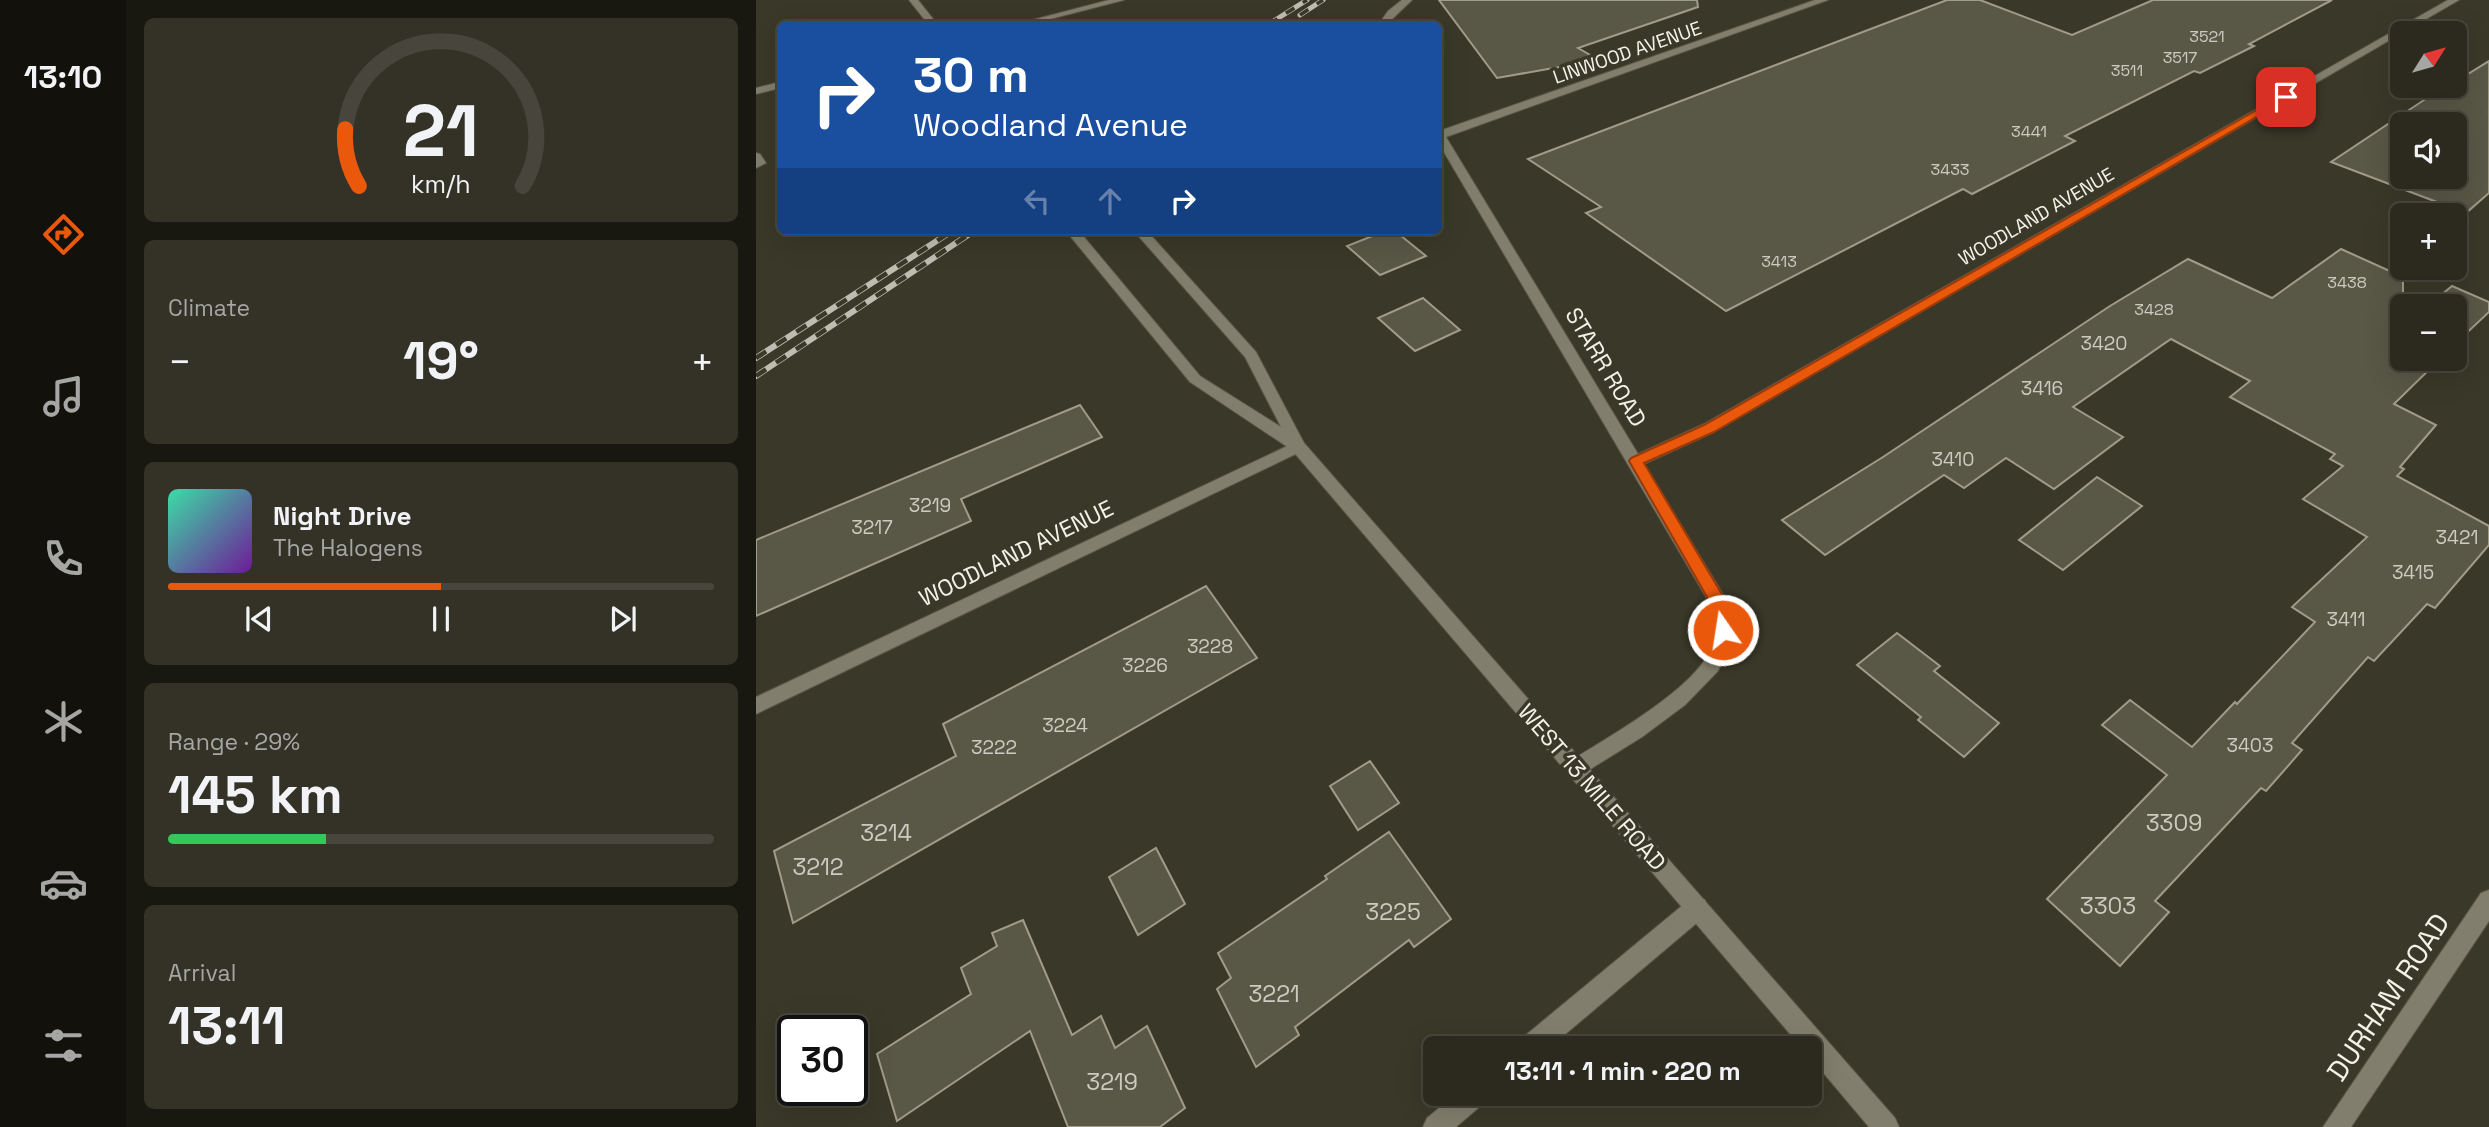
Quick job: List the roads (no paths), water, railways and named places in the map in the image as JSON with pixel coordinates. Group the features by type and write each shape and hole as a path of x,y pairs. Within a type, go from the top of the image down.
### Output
{"street":[{"path":"913,0 930,21"},
{"path":"1034,21 1120,0"},
{"path":"1385,21 1408,0"},
{"name":"LINWOOD AVENUE","path":"1442,133 1825,0"},
{"name":"WOODLAND AVENUE","path":"1636,461 1709,428 2455,0"},
{"path":"756,91 777,86"},
{"name":"STARR ROAD","path":"1442,139 1636,461 1715,596 1721,614 1722,642 1713,663 1687,691 1576,769"},
{"path":"756,156 760,163 756,165"},
{"name":"WEST 13 MILE ROAD","path":"1075,235 1195,379 1298,446"},
{"name":"WEST 13 MILE ROAD","path":"1144,235 1251,355 1298,446 1886,1127"},
{"name":"WOODLAND AVENUE","path":"756,706 1298,446"},
{"name":"DURHAM ROAD","path":"2336,1127 2489,901"},
{"path":"1544,1036 1697,908"},
{"path":"1436,1127 1461,1106"}],"railway":[{"path":"1274,21 1307,0"},
{"path":"1300,15 1323,0"},
{"path":"756,358 946,235"},
{"path":"756,376 968,235"}]}
